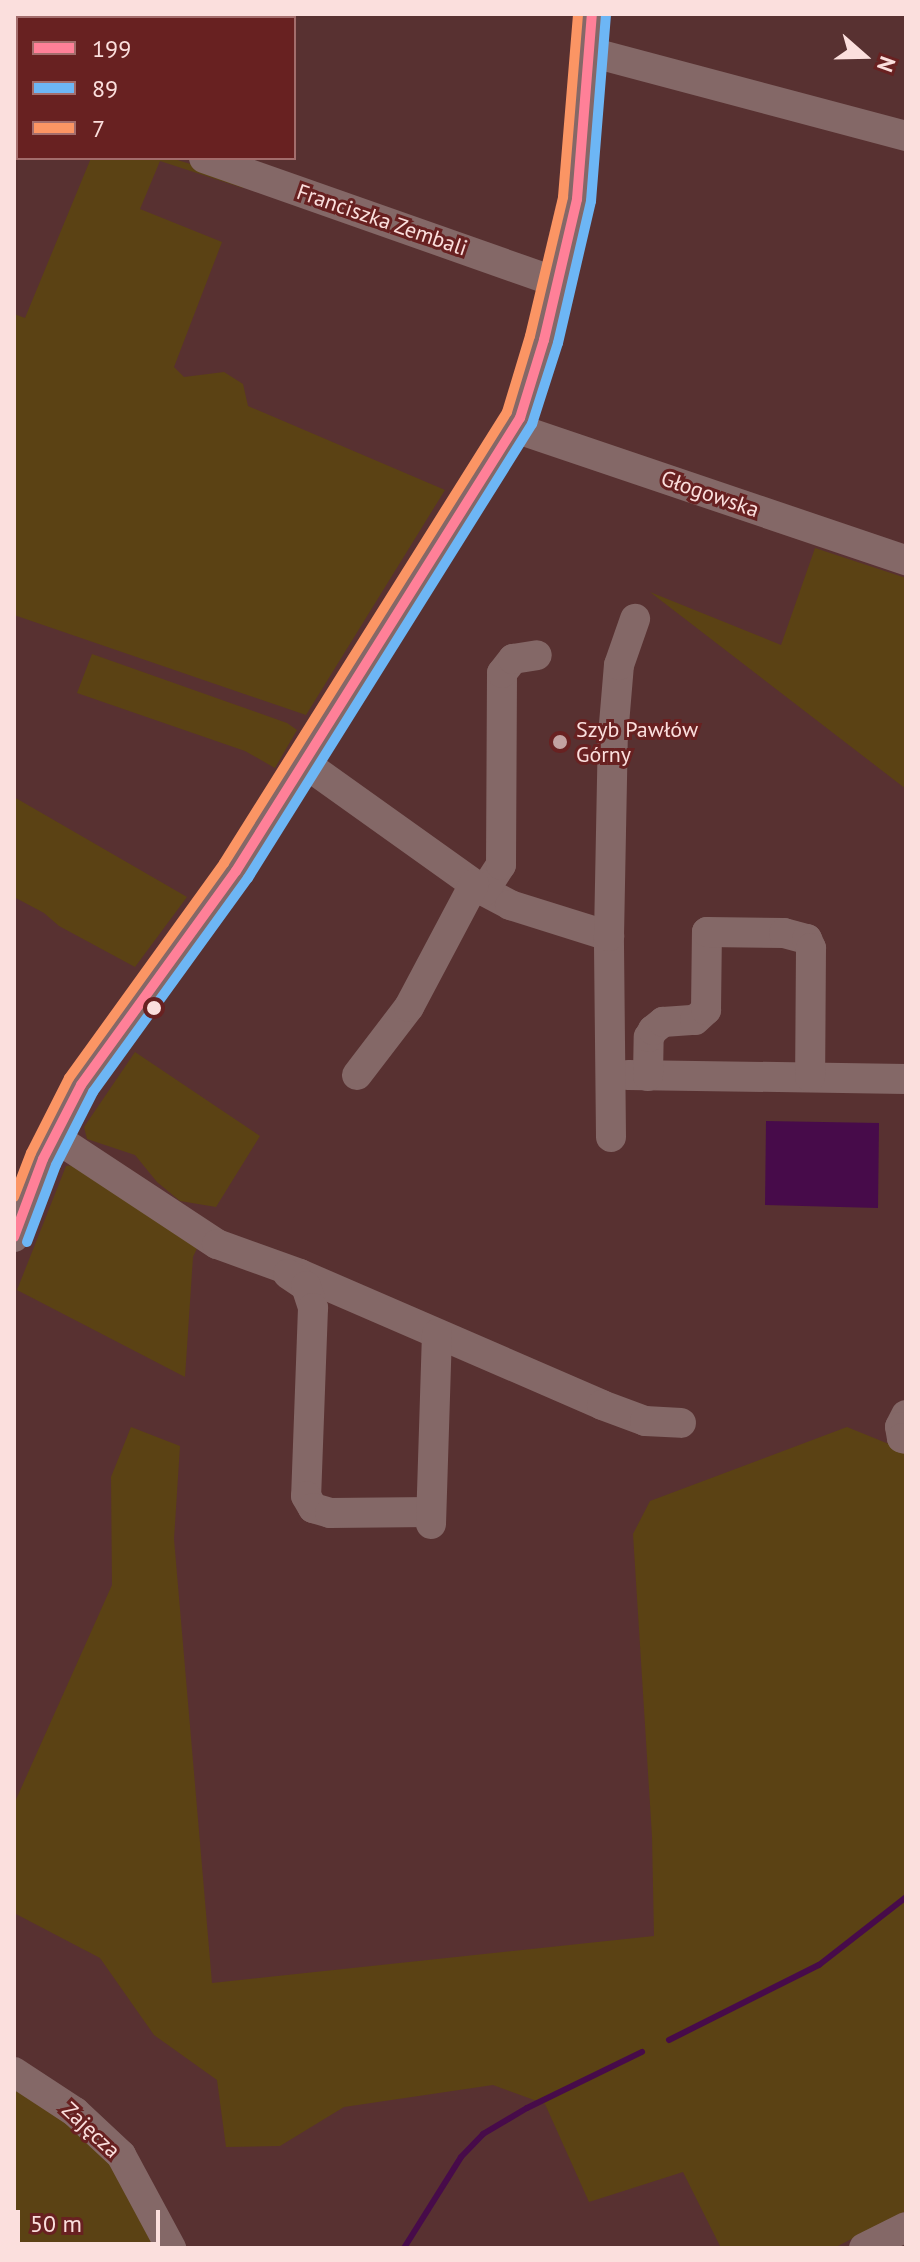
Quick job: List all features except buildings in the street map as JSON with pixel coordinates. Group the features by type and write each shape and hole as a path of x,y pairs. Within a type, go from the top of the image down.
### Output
{"street":[{"path":"14,1237 53,1136 109,1043 236,871 434,550 515,428 531,386 559,283 577,199 592,14"},
{"path":"590,52 906,136"},
{"name":"Franciszka Zembali","path":"210,160 559,283"},
{"name":"Głogowska","path":"515,428 906,560"},
{"path":"611,1137 609,936 615,698 619,665 635,619"},
{"path":"357,1075 409,1007 479,887 501,865 502,673 513,659 537,655"},
{"path":"303,762 479,887 510,905 609,936"},
{"path":"648,1076 649,1037 653,1030 663,1022 695,1020 706,1010 707,932 784,933 807,939 811,948 810,1077"},
{"path":"610,1075 906,1079"},
{"path":"53,1136 217,1244 602,1405 645,1421 681,1423"},
{"path":"278,1267 306,1286 313,1308 306,1496 313,1508 330,1513 431,1518 437,1334"},
{"path":"906,1415 900,1427 902,1438 906,1439"},
{"name":"Zajęcza","path":"14,2072 75,2112 121,2155 171,2248"},
{"path":"864,2248 906,2227"}],"shaded area":[{"path":"90,160 177,160 245,181 243,188 160,161 140,209 222,242 174,367 184,377 224,372 243,384 248,406 445,490 306,715 14,615 14,314 25,318"},
{"path":"815,548 906,578 906,789 650,592 781,645"},
{"path":"92,654 287,723 297,730 275,768 245,751 77,693"},
{"path":"14,797 187,897 135,967 59,926 44,913 14,897"},
{"path":"135,1052 260,1136 216,1207 180,1201 157,1182 135,1155 87,1139 84,1127"},
{"path":"766,1121 879,1123 878,1208 765,1205"},
{"path":"74,1165 198,1246 193,1257 185,1377 17,1290 66,1166"},
{"path":"131,1427 180,1446 174,1539 212,1983 654,1936 652,1836 633,1534 650,1501 847,1427 906,1451 906,2211 834,2248 721,2248 683,2172 589,2202 545,2104 493,2085 344,2107 280,2146 226,2147 217,2080 154,2035 100,1958 14,1913 14,1804 112,1585 111,1477"},
{"path":"14,2082 107,2156 161,2248 14,2248"}],"waterway":[{"path":"669,2040 819,1965 906,1897"},
{"path":"404,2248 461,2157 483,2134 527,2108 642,2052"}],"transit line":[{"name":"7","path":"14,1197 31,1153 69,1078 224,863 507,412 530,336 563,197 578,14"},
{"name":"199","path":"14,1237 43,1159 81,1085 236,871 520,418 544,340 577,199 592,14"},
{"name":"89","path":"27,1242 56,1165 93,1092 248,878 532,424 558,343 591,201 606,15"}],"place":[{"name":"Szyb Pawłów Górny","path":"560,742"}]}
